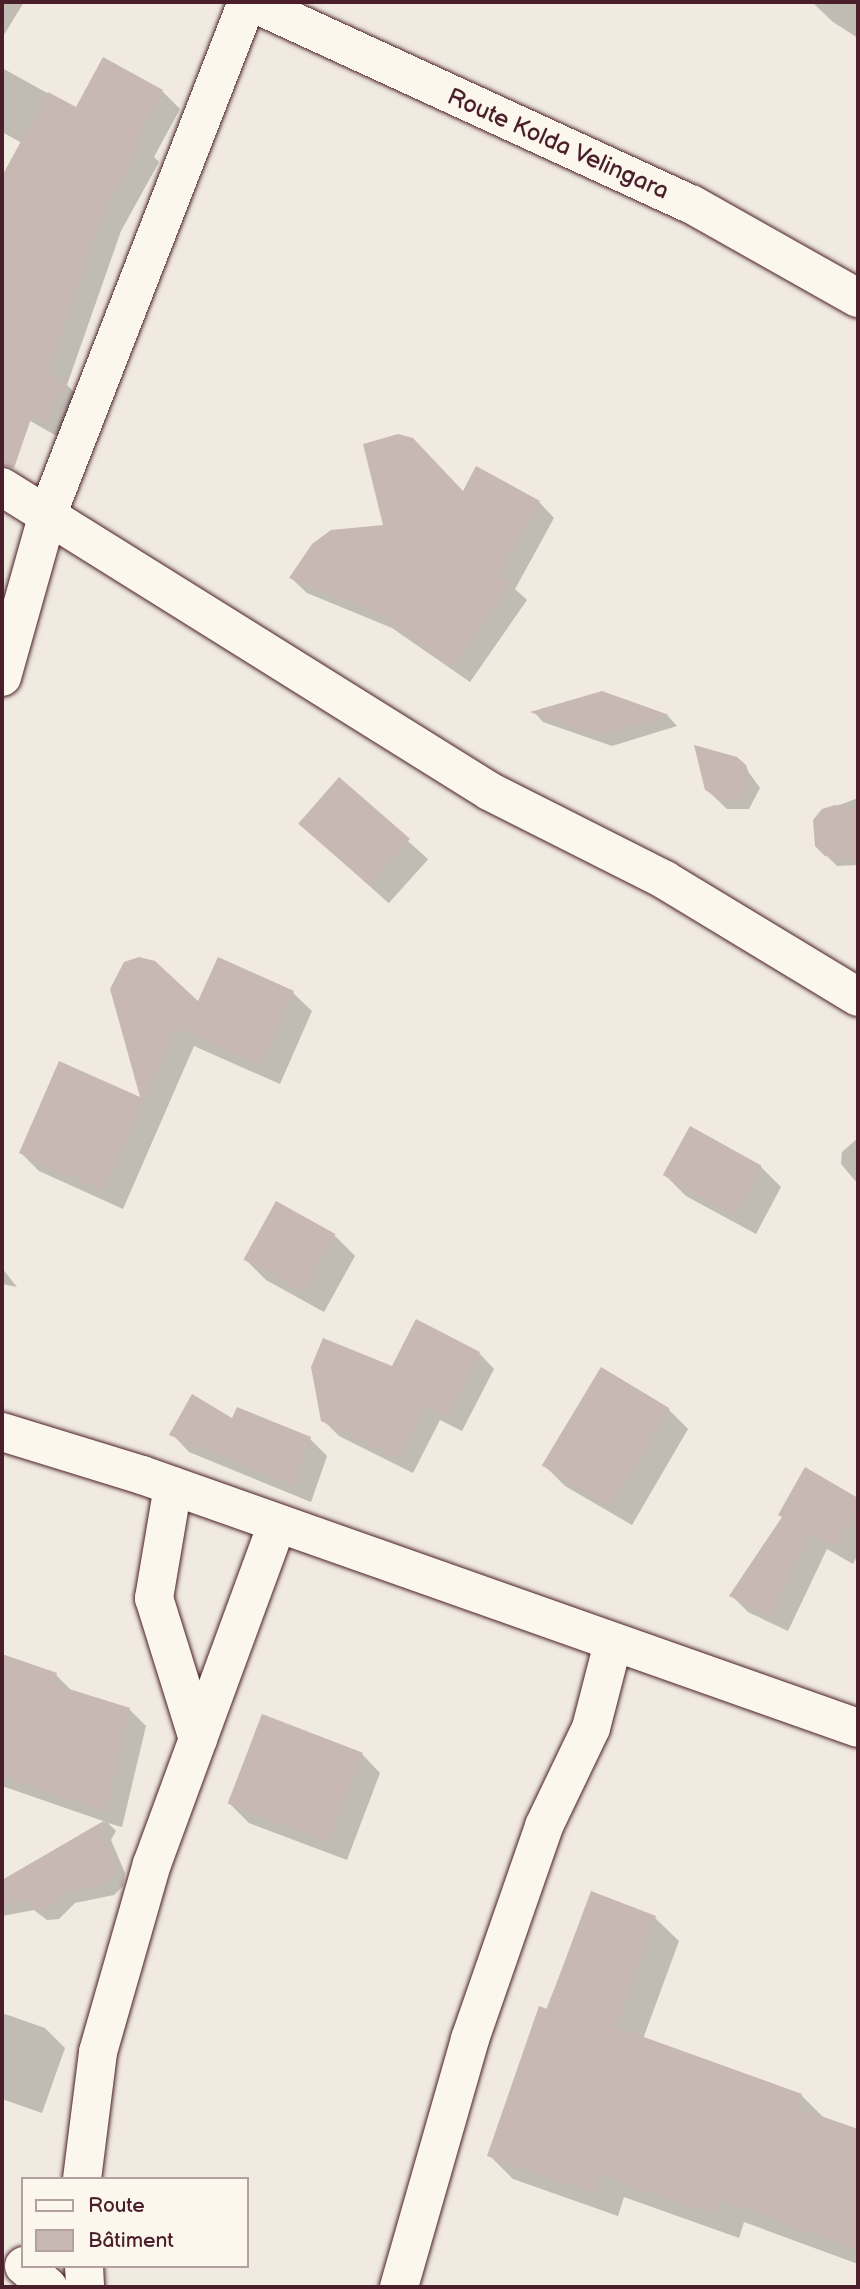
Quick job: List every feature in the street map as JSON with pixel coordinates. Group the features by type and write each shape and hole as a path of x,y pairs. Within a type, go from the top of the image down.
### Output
{"street":[{"name":"Route Kolda Velingara","path":"249,2 691,204 858,298"},
{"path":"2,677 48,513 249,2"},
{"path":"2,487 48,513 489,790 665,880 858,998"},
{"path":"2,1432 173,1486 858,1728"},
{"path":"173,1486 154,1598 198,1739"},
{"path":"82,2177 97,2052 152,1864 277,1524"},
{"path":"399,2287 470,2039 544,1826 591,1728 613,1643"},
{"path":"2,2246 21,2263"},
{"path":"26,2268 48,2287"},
{"path":"84,2268 85,2287"}],"building":[{"path":"103,57 163,90 137,140 142,143 104,213 48,372 67,383 45,422 32,416 14,468 2,465 2,176 48,92 76,107"},
{"path":"398,434 413,438 463,491 476,466 540,501 499,574 512,583 454,668 375,612 289,578 312,544 331,530 383,525 363,444"},
{"path":"602,691 669,715 600,736 530,712"},
{"path":"694,745 737,757 746,765 750,777 739,798 726,802 705,790"},
{"path":"339,777 410,839 369,885 298,824"},
{"path":"835,805 858,809 858,862 825,856 815,846 813,820 822,809"},
{"path":"139,957 155,961 198,1001 218,957 294,991 261,1066 176,1028 104,1191 19,1153 59,1061 140,1097 110,989 124,962"},
{"path":"690,1126 762,1166 735,1215 663,1175"},
{"path":"276,1201 335,1234 303,1293 244,1260"},
{"path":"416,1319 480,1352 447,1417 425,1406 398,1459 321,1421 311,1367 323,1338 392,1366"},
{"path":"601,1367 670,1408 610,1507 542,1466"},
{"path":"192,1394 232,1418 237,1407 311,1437 293,1485 169,1435"},
{"path":"805,1467 858,1498 858,1508 836,1548 810,1533 771,1615 729,1596 782,1517 778,1515"},
{"path":"2,1654 57,1673 53,1684 130,1708 106,1812 2,1776"},
{"path":"262,1714 363,1753 328,1842 228,1804"},
{"path":"107,1819 101,1829 115,1862 114,1875 103,1885 64,1893 48,1909 35,1910 22,1901 2,1904 2,1880"},
{"path":"591,1891 656,1916 616,2027 802,2094 798,2108 858,2129 858,2250 721,2200 715,2215 601,2175 594,2194 487,2156 539,2006 547,2009"}]}
